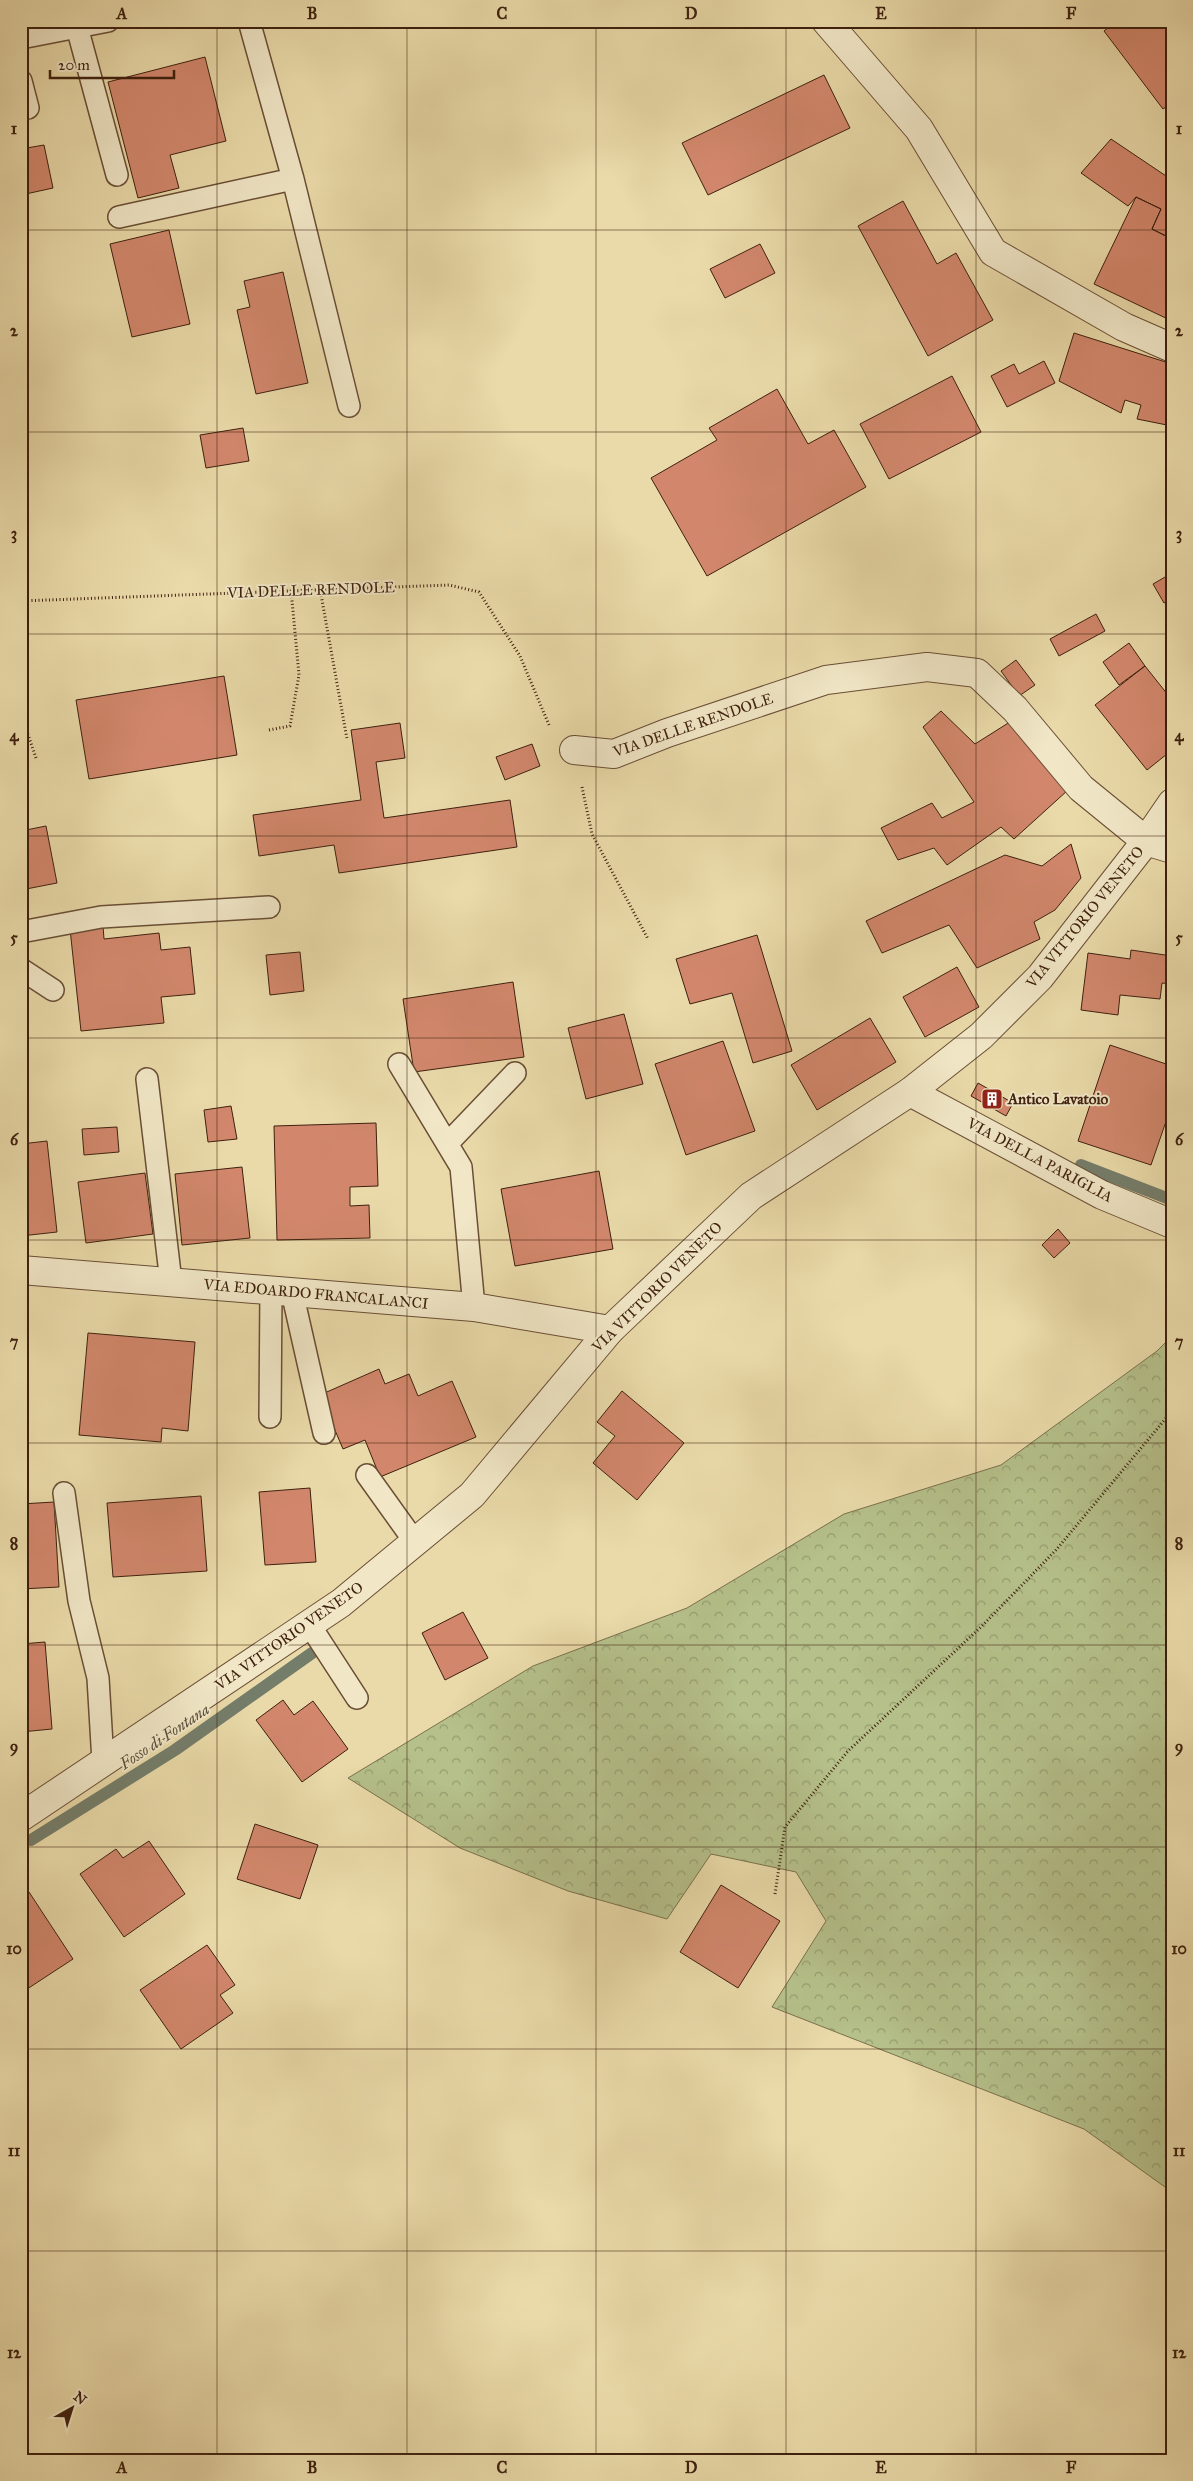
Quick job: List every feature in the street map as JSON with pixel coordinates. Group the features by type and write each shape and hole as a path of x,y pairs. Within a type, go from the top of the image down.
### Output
{"street":[{"path":"826,21 919,129 993,252 1124,327 1172,348"},
{"name":"VIA DELLE RENDOLE","path":"574,750 614,754 667,733 826,680 927,667 977,673 1015,709 1081,788 1146,841 1172,850"},
{"name":"VIA VITTORIO VENETO","path":"21,1817 310,1627 472,1495 610,1330 751,1196 910,1092 981,1036 1040,977 1146,841 1172,803"},
{"name":"VIA DELLA PARIGLIA","path":"910,1092 1102,1195 1172,1224"},
{"name":"VIA EDOARDO FRANCALANCI","path":"21,1270 474,1307 610,1330"}],"lane":[{"path":"21,38 108,21"},
{"path":"249,21 293,179 349,406"},
{"path":"77,27 117,175"},
{"path":"21,81 28,108"},
{"path":"119,217 293,179"},
{"path":"21,932 101,917 269,907"},
{"path":"21,969 52,990"},
{"path":"399,1064 461,1167 474,1307"},
{"path":"447,1144 515,1073"},
{"path":"147,1079 171,1282"},
{"path":"270,1417 282,1291"},
{"path":"282,1291 324,1433"},
{"path":"367,1475 415,1542"},
{"path":"64,1493 79,1601 98,1678 102,1762"},
{"path":"310,1627 357,1698"}],"path":[{"name":"VIA DELLE RENDOLE","path":"21,601 449,585 479,592 520,656 550,728 574,750"},
{"path":"320,589 347,740"},
{"path":"269,730 290,726 299,675 291,590"},
{"path":"21,714 36,758"},
{"path":"574,750 592,834 648,939"},
{"path":"775,1894 785,1827 848,1752 982,1626 1056,1550 1172,1411"}],"green space":[{"path":"1172,1336 1172,2192 1084,2129 772,2007 826,1921 796,1872 711,1854 667,1919 568,1891 460,1848 348,1778 533,1666 687,1608 844,1514 1001,1465 1157,1351"}],"building":[{"path":"1117,21 1172,21 1172,102 1163,109 1104,31"},
{"path":"205,57 226,141 170,155 179,188 138,198 108,82"},
{"path":"824,75 850,128 708,195 682,143"},
{"path":"1111,139 1172,180 1172,239 1152,229 1161,209 1136,197 1128,206 1081,173"},
{"path":"44,145 53,188 21,195 21,149"},
{"path":"1136,197 1161,209 1152,229 1172,239 1172,321 1094,284"},
{"path":"903,201 937,264 956,253 993,320 928,356 858,226"},
{"path":"169,230 190,324 132,337 110,244"},
{"path":"760,244 775,273 725,298 710,269"},
{"path":"283,272 308,383 256,394 237,310 250,307 244,281"},
{"path":"1074,333 1172,364 1172,426 1137,419 1141,405 1125,400 1121,413 1059,381"},
{"path":"1044,361 1055,383 1007,407 991,376 1014,364 1019,374"},
{"path":"952,376 981,432 889,479 860,424"},
{"path":"777,389 808,444 834,430 866,487 707,576 651,478 717,440 709,428"},
{"path":"243,428 249,461 206,468 200,435"},
{"path":"1172,573 1172,599 1164,603 1153,584"},
{"path":"1096,614 1105,631 1059,656 1050,639"},
{"path":"1129,643 1145,666 1119,685 1103,662"},
{"path":"1016,660 1035,685 1019,696 1001,671"},
{"path":"1145,666 1172,700 1172,750 1147,770 1095,705"},
{"path":"224,676 237,755 89,779 76,700"},
{"path":"941,711 975,744 1013,720 1068,790 1014,839 1001,827 947,865 934,848 898,860 881,828 932,803 942,818 974,802 923,727"},
{"path":"400,723 405,758 376,762 384,818 510,800 517,847 339,873 334,845 259,856 253,815 361,800 351,730"},
{"path":"532,744 540,766 505,780 496,757"},
{"path":"46,826 57,883 21,890 21,831"},
{"path":"1071,844 1081,878 1055,910 1034,922 1040,939 977,968 949,925 882,953 866,921 1005,855 1042,866"},
{"path":"103,926 104,939 159,933 161,950 190,947 195,994 161,997 164,1023 81,1031 70,929"},
{"path":"757,935 792,1051 753,1063 732,993 690,1004 676,959"},
{"path":"1131,950 1172,956 1172,984 1162,983 1160,999 1120,995 1118,1015 1081,1010 1088,953 1130,959"},
{"path":"300,952 304,991 270,995 266,955"},
{"path":"957,967 979,1007 925,1037 903,997"},
{"path":"513,982 524,1057 414,1072 403,999"},
{"path":"624,1014 643,1084 586,1099 568,1028"},
{"path":"870,1018 896,1062 817,1110 791,1065"},
{"path":"723,1041 755,1131 686,1155 655,1064"},
{"path":"1110,1045 1172,1066 1172,1104 1151,1165 1078,1141"},
{"name":"Antico Lavatoio","path":"978,1083 1013,1103 1006,1116 971,1096"},
{"path":"231,1106 237,1139 208,1142 204,1110"},
{"path":"376,1123 378,1186 350,1187 350,1206 369,1205 370,1238 277,1240 274,1126"},
{"path":"117,1127 119,1152 84,1155 82,1129"},
{"path":"47,1141 57,1232 21,1236 21,1144"},
{"path":"242,1167 250,1238 182,1245 175,1174"},
{"path":"599,1171 613,1249 515,1266 501,1189"},
{"path":"145,1173 153,1234 86,1243 78,1182"},
{"path":"1058,1229 1070,1243 1054,1258 1042,1245"},
{"path":"88,1333 195,1342 188,1431 162,1428 161,1442 79,1435"},
{"path":"379,1369 385,1384 409,1374 418,1396 452,1381 476,1437 380,1477 365,1440 343,1449 320,1395"},
{"path":"622,1391 684,1443 637,1500 593,1463 615,1436 597,1422"},
{"path":"310,1488 316,1562 265,1565 259,1492"},
{"path":"201,1496 207,1571 113,1577 107,1503"},
{"path":"54,1502 59,1587 21,1589 21,1504"},
{"path":"463,1612 488,1658 445,1680 422,1633"},
{"path":"45,1642 52,1729 21,1732 21,1644"},
{"path":"283,1700 294,1715 313,1701 348,1749 302,1782 256,1720"},
{"path":"255,1824 318,1845 300,1899 237,1879"},
{"path":"149,1841 185,1894 124,1937 80,1874 116,1849 123,1858"},
{"path":"721,1885 780,1921 738,1988 680,1952"},
{"path":"29,1892 73,1959 21,1993 21,1898"},
{"path":"207,1945 235,1985 220,1995 233,2013 181,2049 140,1990"}],"waterway":[{"name":"Fosso di Fontana","path":"1081,1165 1172,1200"},
{"name":"Fosso di Fontana","path":"31,1840 175,1750 312,1653"}],"place":[{"name":"Antico Lavatoio","path":"992,1099"}]}
